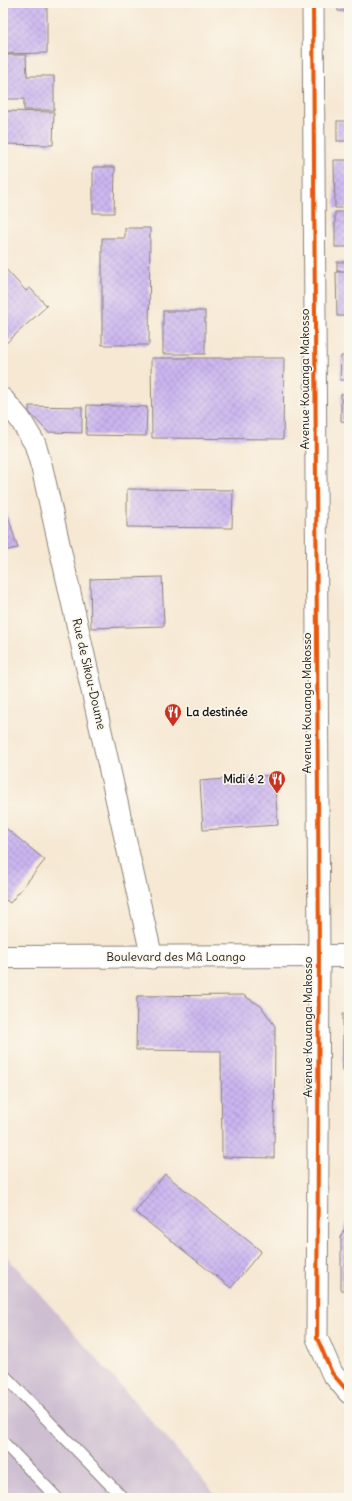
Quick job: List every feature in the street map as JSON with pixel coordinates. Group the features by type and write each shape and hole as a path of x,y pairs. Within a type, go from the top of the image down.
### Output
{"street":[{"name":"Avenue Kouanga Makosso","path":"313,3 319,956 317,1338 332,1373 349,1393"},
{"name":"Rue de Sikou-Doume","path":"3,399 20,419 34,444 42,468 152,958"},
{"name":"Boulevard des Mâ Loango","path":"3,957 152,958 349,956"}],"lane":[{"path":"3,1374 123,1498"},
{"path":"3,1442 57,1498"}],"shaded area":[{"path":"3,1252 219,1498 3,1498"}],"building":[{"path":"3,3 47,3 47,53 3,54"},
{"path":"338,3 349,3 349,11 338,11"},
{"path":"3,55 26,55 27,76 54,76 54,110 24,110 24,99 3,99"},
{"path":"3,111 54,112 53,145 3,144"},
{"path":"337,121 349,121 349,141 337,141"},
{"path":"334,160 349,160 349,208 335,208"},
{"path":"93,167 115,167 114,213 93,213"},
{"path":"335,212 349,212 349,247 335,247"},
{"path":"125,228 150,228 149,345 102,345 102,238 125,238"},
{"path":"337,262 349,262 349,271 337,271"},
{"path":"3,266 26,291 30,288 47,306 5,344 3,342"},
{"path":"336,272 349,272 349,316 337,316"},
{"path":"163,311 205,311 205,354 163,354"},
{"path":"341,356 349,356 349,380 340,380"},
{"path":"151,358 284,358 283,439 152,438"},
{"path":"341,394 349,395 349,422 341,421"},
{"path":"87,405 147,407 146,436 86,435"},
{"path":"29,406 82,407 82,433 48,432 29,412"},
{"path":"127,489 233,490 232,528 127,527"},
{"path":"3,501 18,548 3,551"},
{"path":"162,577 164,626 91,628 90,579"},
{"path":"274,775 278,825 203,830 200,781"},
{"path":"3,826 45,860 10,903 3,898"},
{"path":"243,995 261,1006 275,1026 274,1158 222,1157 221,1051 136,1050 137,996"},
{"path":"343,1014 349,1014 349,1071 343,1071"},
{"path":"165,1174 261,1251 231,1288 135,1212"},
{"path":"349,1216 349,1290 341,1290 341,1238"}],"cycle path":[{"path":"313,3 319,956 317,1338 332,1373 349,1393"}],"place":[{"name":"La destinée","path":"173,727"},
{"name":"Midi é 2","path":"277,794"}]}
